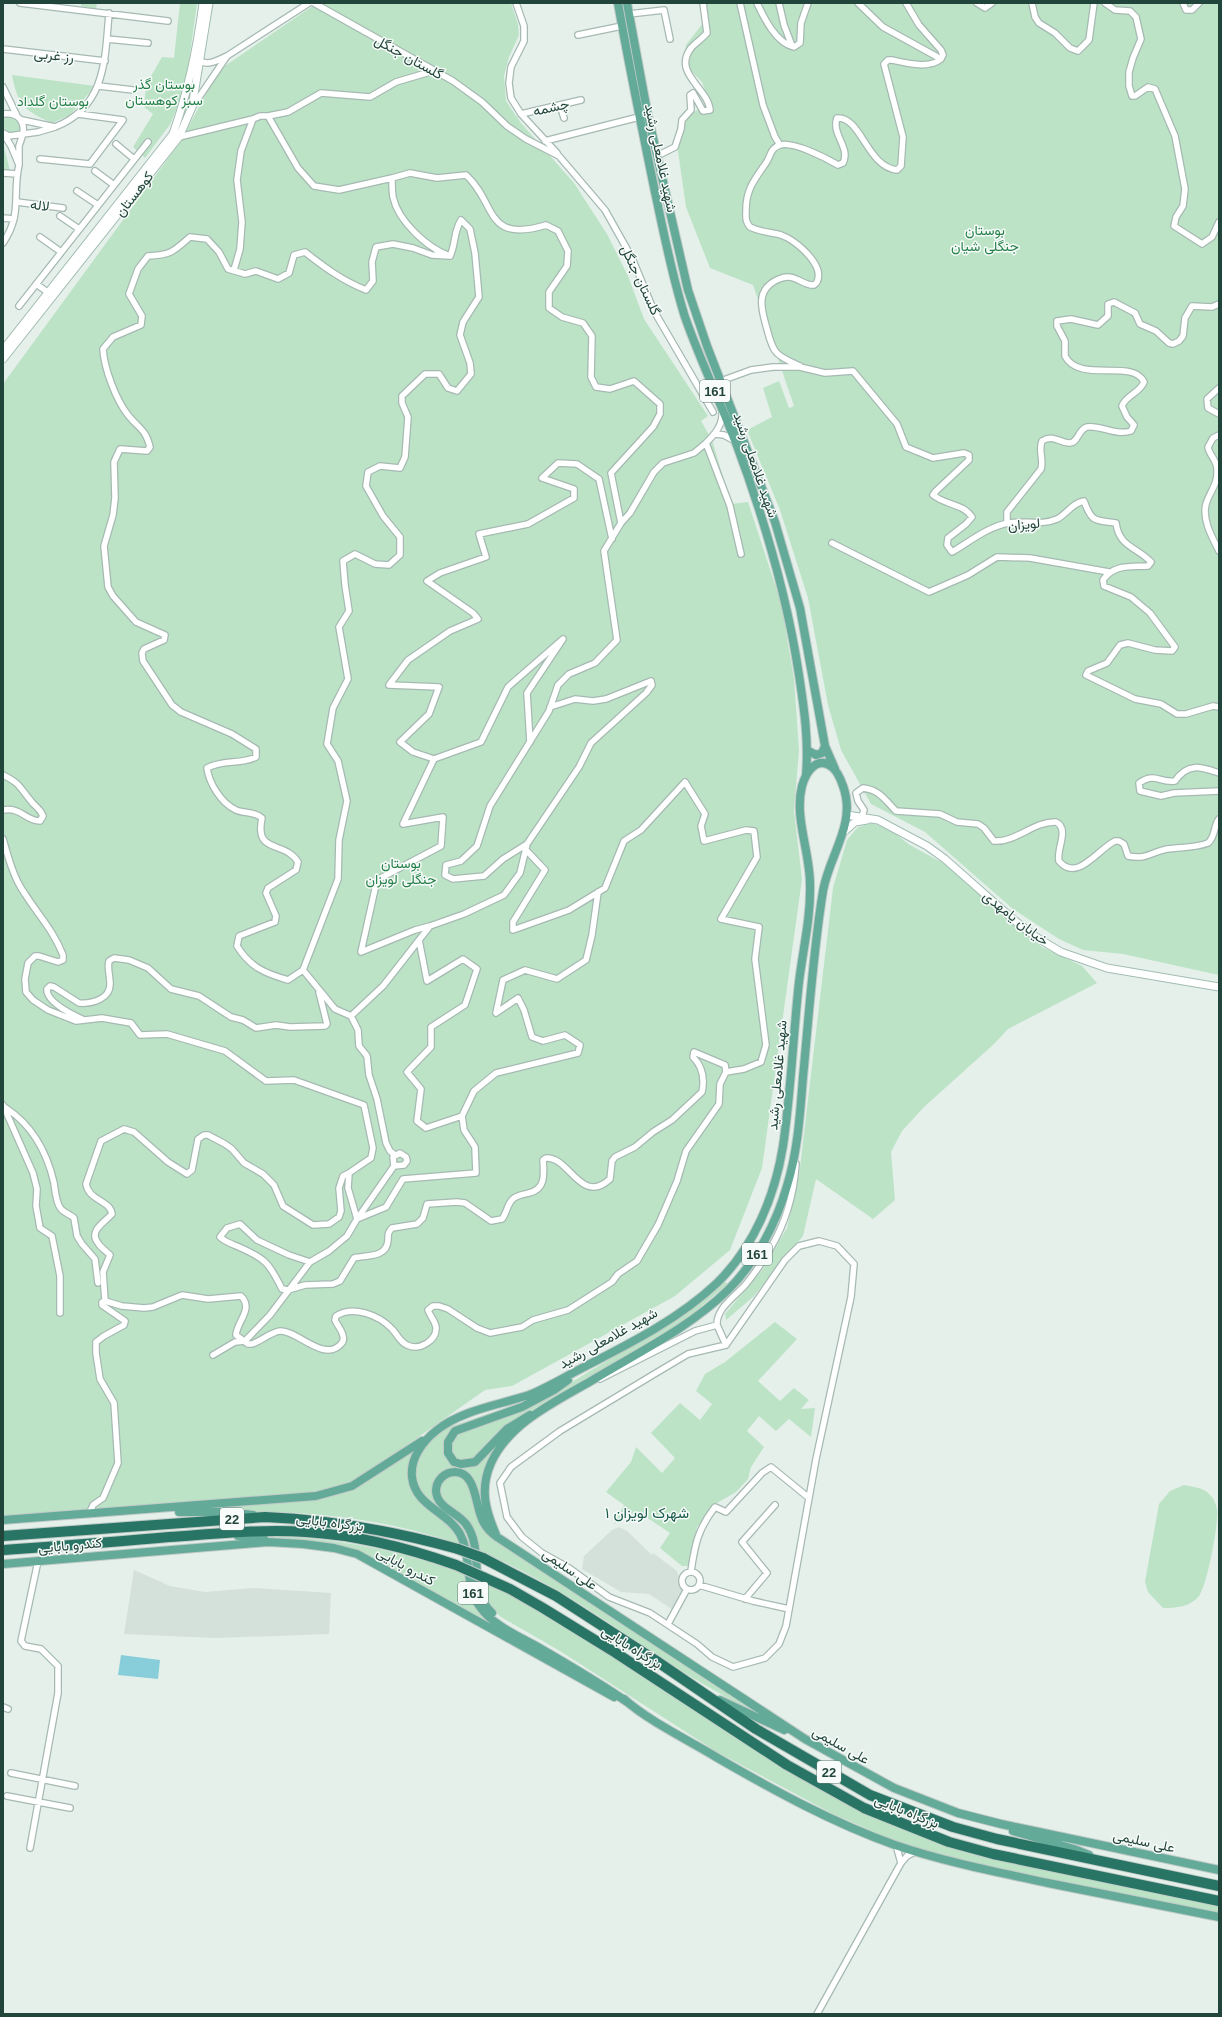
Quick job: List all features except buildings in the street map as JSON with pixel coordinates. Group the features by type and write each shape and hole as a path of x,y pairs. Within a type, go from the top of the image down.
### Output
{"highway":[{"name":"بزرگراه بابایی","path":"3,1536 265,1517 308,1519 358,1526 404,1535 458,1549 483,1558 556,1596 756,1729 870,1795 953,1827 997,1839 1219,1886"},
{"name":"بزرگراه بابایی","path":"3,1550 219,1533 265,1531 300,1532 356,1538 404,1549 456,1565 510,1589 622,1657 787,1765 864,1808 949,1842 986,1852 1219,1901"}],"main road":[{"name":"کوهستان","path":"3,350 49,294 173,134 187,94 194,66 203,3"},
{"name":"کوهستان","path":"3,359 179,137 192,107 209,3"},
{"name":"شهید غلامعلی رشید","path":"618,3 640,117 678,293 698,350 735,441 763,526 788,611 794,637 805,716 807,750 805,778 801,793 800,811 806,844 810,883 808,919 799,979 784,1142 780,1165 766,1209 753,1236 734,1264 720,1281 703,1296 662,1324 586,1366 534,1393 457,1418 436,1431 417,1451 412,1465 412,1478 416,1493 425,1503 455,1526 460,1534 464,1543 471,1588 480,1608 499,1624 597,1682 627,1702"},
{"name":"شهید غلامعلی رشید","path":"497,1537 485,1507 484,1489 487,1474 493,1459 502,1446 532,1414 693,1319 713,1304 744,1273 764,1241 777,1215 786,1190 797,1139 821,904 829,867 839,846 847,815 845,792 826,746 806,635 793,580 775,522 688,290 657,156 627,3"},
{"path":"807,750 816,755 822,753 826,746"},
{"path":"805,778 809,769 815,764 822,763 836,770"},
{"name":"خیابان یامهدی","path":"847,815 862,816 878,820 927,846 945,859 1014,920 1036,937 1061,952 1107,968 1219,987"},
{"path":"844,831 855,822 862,820 878,820"},
{"path":"532,1414 519,1420 507,1429 475,1462 461,1464 454,1462 448,1453 448,1442 455,1431 510,1412 535,1400 554,1390 586,1366"},
{"path":"3,1520 316,1496 336,1492 352,1486 369,1476 436,1431"},
{"name":"علی سلیمی","path":"627,1702 608,1685 504,1621 488,1609 481,1595 474,1547 469,1530 463,1521 443,1506 438,1499 436,1489 441,1477 449,1472 460,1472 470,1480 482,1520 490,1531 497,1537 805,1739 894,1788 958,1813 1000,1824 1219,1870"},
{"path":"140,1510 227,1512 265,1517"},
{"path":"219,1533 303,1544"},
{"name":"کندرو بابایی","path":"3,1564 251,1544 303,1544 340,1549 358,1554 597,1689 627,1702"},
{"path":"704,1693 805,1739"},
{"path":"627,1702 734,1768 853,1829 896,1845 989,1871 1219,1917"},
{"path":"958,1813 992,1826 1074,1849 1105,1862"}],"street":[{"path":"20,3 74,6 168,21"},
{"path":"200,61 210,63 227,56 309,3"},
{"name":"گلستان جنگل","path":"314,3 467,90 507,126 526,139 559,156"},
{"name":"گلستان جنگل","path":"516,3 524,26 524,41 511,67 509,83 511,98 521,114 606,210 632,258 654,311 713,412"},
{"path":"657,156 675,147 681,129 682,120 691,110 690,95 693,93 703,111 710,110 705,95 689,78 685,61 690,49 707,33 703,3"},
{"path":"740,3 763,105 775,137 780,145"},
{"path":"757,3 777,36 792,46"},
{"path":"779,3 784,25 792,46"},
{"path":"792,46 800,43 801,23 808,3"},
{"path":"858,3 882,27 941,59"},
{"path":"906,3 919,25 941,50 943,55 941,59"},
{"path":"977,3 986,8 992,3"},
{"path":"1032,3 1037,20 1055,33 1070,48 1078,52 1089,40 1094,3"},
{"path":"1105,3 1115,10 1133,13 1136,17 1141,39 1130,64 1128,79 1129,91 1132,96 1135,96 1148,87 1154,89 1174,136 1185,189 1183,206 1176,217 1174,226 1202,244 1212,237 1219,222"},
{"path":"1183,3 1186,10 1192,10 1199,3"},
{"path":"629,14 664,10 670,39"},
{"path":"3,133 9,136 38,132 67,122 78,114 99,86 105,61 109,12"},
{"path":"578,36 622,26"},
{"path":"107,39 148,43"},
{"name":"رز غربی","path":"3,49 105,61"},
{"path":"192,107 227,56"},
{"path":"803,368 781,356 775,350 760,307 764,292 779,279 792,277 811,286 816,285 819,278 817,267 808,254 786,237 753,228 748,224 746,219 747,194 750,186 766,163 771,150 780,145 789,144 840,165 844,161 845,155 835,125 837,118 842,117 857,131 875,157 888,167 898,170 903,163 903,137 884,64 885,62 892,60 921,64 941,59"},
{"path":"179,137 254,119 260,116 288,112 321,93 370,96 396,82 433,71"},
{"path":"99,86 133,90"},
{"path":"3,87 24,126 19,146 17,202 14,219 3,243"},
{"name":"چشمه","path":"521,114 581,100"},
{"path":"560,105 564,118"},
{"path":"3,114 10,113 19,118 55,127"},
{"path":"40,159 90,164 123,120 78,114"},
{"path":"268,116 298,168 314,186 339,190 410,173 437,178 466,175 473,181 495,221 512,230 531,230 546,225 558,232 568,251 567,266 549,292 549,308 562,317 583,323 592,336 591,377 596,387 610,389 634,381 660,404 660,414 653,427 611,473 621,523"},
{"path":"545,141 640,117"},
{"path":"234,270 240,249 242,222 237,180 241,151 254,119"},
{"path":"3,133 11,146 19,166"},
{"path":"19,306 148,142"},
{"path":"116,144 134,159"},
{"path":"94,171 114,185"},
{"path":"3,173 17,174"},
{"path":"392,178 393,198 406,223 423,240 443,254 450,256"},
{"path":"77,192 98,206"},
{"name":"لاله","path":"17,202 63,208"},
{"path":"60,216 79,229"},
{"path":"3,218 14,219"},
{"path":"461,220 470,229 475,253 479,297 463,322 460,335 470,362 471,374 457,391 448,388 439,374 425,374 412,385 402,396 402,403 408,417 405,457 400,468 380,466 368,472 366,486 384,516 400,537 400,554 389,565 375,564 355,554 343,561 349,611 339,627 348,679 333,708 327,744 338,761 347,801 339,840 338,879 302,970 288,980 264,973 244,958 236,946 239,936 275,922 276,916 266,893 268,888 296,870 298,862 294,855 265,843 260,835 262,818 257,814 237,810 227,804 208,779 207,768 218,762 249,760 256,757 256,749 232,734 181,712 172,705 143,661 142,653 144,649 164,640 165,636 136,622 113,596 108,587 104,546 114,515 114,462 120,449 147,451 150,447 147,433 121,404 104,359 103,349 113,337 140,325 142,316 129,294 138,269 148,256 167,255 190,237 207,239 218,252 228,269 245,274 256,271 278,279 289,273 294,256 305,252 339,277 366,290 373,281 372,262 376,247 393,244 412,248 432,255 450,256 453,250 455,230 461,220"},
{"path":"40,237 61,252"},
{"path":"36,284 49,294"},
{"path":"1007,523 1007,512 1042,469 1043,463 1040,452 1042,440 1048,437 1053,437 1068,443 1072,442 1081,430 1086,427 1098,428 1110,432 1128,432 1134,425 1127,417 1122,406 1129,396 1141,388 1144,382 1143,379 1128,372 1119,370 1093,371 1071,363 1065,356 1065,341 1057,326 1058,322 1071,319 1098,325 1108,316 1108,304 1114,302 1135,313 1140,324 1156,331 1169,343 1173,344 1179,341 1183,336 1185,318 1192,306 1212,308 1219,304"},
{"name":"لویزان","path":"721,381 751,370 773,367 803,368 824,373 853,371 897,424 906,447 933,458 964,454 969,455 969,460 936,490 933,495 939,500 968,511 972,517 966,524 948,538 947,545 952,552 989,531 1007,523 1028,521 1040,524 1058,519 1077,502 1084,501 1089,516 1099,522 1116,524 1118,534 1126,544 1145,556 1151,562 1148,566 1116,569 1109,572"},
{"path":"1219,388 1207,399 1208,408 1219,414"},
{"path":"527,847 503,860 484,876 453,879 445,875 446,865 461,861 477,846 490,806 550,707 558,685 569,674 595,663 617,640 604,551 621,523 630,513 654,472 663,463 694,454 715,434 722,418 721,406"},
{"path":"715,434 724,435 735,441"},
{"path":"1219,435 1213,438 1208,447 1217,464 1217,480 1206,505 1205,513 1208,529 1219,551"},
{"path":"706,442 730,506 741,554"},
{"path":"530,742 527,693 563,639 508,687 481,742 434,759 412,752 400,742 429,714 439,687 389,685 408,660 450,631 478,619 473,612 427,581 440,573 486,557 480,534 528,524 574,498 574,489 542,478 558,464 578,464 600,479 612,539"},
{"path":"832,543 929,592 968,575 997,557 1030,558 1109,572 1103,580 1104,586 1132,597 1150,613 1175,647 1172,651 1165,651 1128,642 1120,645 1107,663 1088,671 1086,675 1136,699 1161,704 1177,714 1186,714 1213,706 1219,707"},
{"path":"434,759 403,824 443,817 441,846 377,880 361,952 416,930 464,914 504,895 520,873 527,847 579,767 591,743 646,693 652,685 651,681 606,699 593,701 575,699 550,707"},
{"path":"1219,773 1200,767 1180,774 1175,781 1165,782 1154,777 1139,783 1140,791 1161,796 1174,793 1219,791"},
{"path":"3,775 23,788 31,801 41,810 43,816 40,821 35,821 12,809 3,810"},
{"path":"527,847 545,870 513,922 513,930 569,910 605,888 624,841 640,830 685,782 705,814 701,826 704,841 746,830 754,831 757,857 721,919 759,927 754,959 766,1044 761,1062 744,1069 726,1072"},
{"path":"862,816 864,808 858,801 856,793 863,788 876,791 884,797 896,811 940,814 957,822 978,824 984,828 990,838 994,841 1004,840 1044,824 1056,822 1062,827 1063,832 1057,853 1059,861 1067,868 1074,869 1087,863 1105,847 1119,840 1124,844 1128,856 1136,858 1153,855 1167,849 1208,843 1214,834 1215,827 1219,819"},
{"path":"3,839 17,880 24,894 44,919 63,955 63,960 58,962 35,956 28,963 25,979 26,992 32,1000 48,1010 76,1021 102,1018 131,1023 140,1035 168,1034 225,1051 266,1081 294,1080 364,1104 373,1148 371,1158 343,1176 340,1184 341,1211 339,1217 329,1224 313,1225 283,1206 274,1185 263,1174 244,1163 232,1149 214,1138 204,1135 198,1139 192,1170 187,1174 168,1162 129,1129 119,1130 101,1141 86,1184 91,1195 112,1211 112,1214 98,1227 95,1235 98,1243 110,1255 103,1272 105,1301 102,1302 102,1305 125,1320 124,1325 121,1328 99,1339 96,1346 97,1368 100,1379 114,1403 118,1463 103,1498 93,1505 89,1514"},
{"path":"357,1219 386,1207 403,1179 476,1173 475,1147 464,1130 462,1116 474,1091 496,1073 578,1053 580,1045 565,1035 543,1041 532,1037 524,1010 518,998 496,1013 503,980 525,970 558,979 586,960 592,936 598,892"},
{"path":"351,1016 383,986 430,926"},
{"path":"419,940 427,981 463,959 477,969 465,1006 431,1027 431,1047 407,1072 421,1089 417,1121 426,1128 462,1116"},
{"path":"84,1020 59,1006 49,996 47,988 50,986 54,987 79,1003 98,1000 104,997 110,989 108,965 110,960 114,958 129,960 148,968 171,989 199,996 231,1017 243,1020 256,1028 276,1025 290,1027 325,1026 327,1024 326,1015 318,990"},
{"path":"302,970 336,1009 351,1016 358,1030 360,1046 367,1056 369,1075 377,1099 386,1143 390,1151 406,1157 407,1161 404,1165 394,1166"},
{"path":"105,1301 122,1306 144,1308 153,1307 182,1295 208,1299 237,1295 244,1299 246,1307 236,1335 245,1341 252,1344 280,1331 289,1332 318,1348 333,1349 338,1347 344,1339 343,1333 336,1324 336,1316 344,1313 362,1313 376,1317 392,1328 404,1344 414,1347 426,1344 434,1336 436,1326 428,1310 433,1306 439,1306 448,1310 476,1328 490,1333 522,1327 533,1320 560,1313 578,1304 612,1282 618,1274 637,1261 667,1206 688,1147 719,1104 720,1084 726,1072 726,1065 694,1052 694,1057 700,1064 703,1077 702,1092 672,1120 653,1132 635,1147 615,1157 612,1161 610,1179 602,1185 592,1187 587,1186 554,1159 546,1158 543,1160 544,1176 541,1186 532,1193 515,1197 510,1202 502,1219 491,1221 465,1203 457,1202 427,1204 422,1221 417,1224 392,1228 388,1234 388,1244 383,1251 378,1254 354,1258 340,1281 325,1286 306,1285 288,1290 282,1289 273,1270 265,1261 251,1252 224,1241 220,1237 223,1232 233,1225 240,1224 257,1240 289,1255 310,1262"},
{"path":"3,1106 15,1114 34,1133 42,1146 51,1169 58,1203 63,1211 74,1218 77,1236 95,1259 98,1283"},
{"path":"3,1106 33,1173 37,1189 36,1206 40,1228 52,1236 60,1276 60,1313"},
{"path":"726,1345 717,1325 718,1315 751,1278 771,1248 778,1233 788,1207 794,1179 797,1139"},
{"path":"213,1355 236,1342 245,1341 270,1315 310,1262 329,1251 347,1236 394,1166 393,1157 395,1154"},
{"path":"349,1173 348,1188 357,1219"},
{"path":"819,1241 837,1246 854,1264 851,1297 809,1498 786,1626 779,1644 764,1658 733,1667 712,1657 697,1644 650,1613 608,1597 569,1568 542,1553 522,1537 507,1517 500,1483 510,1467 560,1431 650,1376 688,1354 726,1345 785,1260 798,1246 819,1241"},
{"path":"576,1389 620,1370 695,1331 717,1325"},
{"path":"691,1571 695,1541 704,1520 715,1507 726,1512 762,1473 771,1467 809,1498"},
{"path":"745,1599 768,1573 742,1542 775,1505"},
{"path":"30,1848 58,1693 58,1666 41,1649 25,1646 21,1641 38,1561"},
{"path":"691,1571 699,1576 699,1585 695,1589 687,1589 682,1584 682,1578 685,1573 691,1571"},
{"path":"699,1585 745,1599 789,1609"},
{"path":"668,1624 687,1589"},
{"path":"11,1773 75,1786"},
{"path":"7,1796 70,1808"},
{"path":"896,1845 901,1863"},
{"path":"817,2014 901,1863 907,1856 916,1851"}],"shaded area":[{"path":"619,1527 627,1531 652,1555 653,1553 677,1571 682,1588 682,1597 673,1610 649,1594 621,1592 582,1569 584,1556 612,1530"},
{"path":"134,1570 170,1586 205,1592 253,1588 331,1593 329,1634 215,1638 124,1634"}],"green space":[{"path":"81,3 97,3 96,9 81,6"},
{"name":"بوستان گذر سبز کوهستان","path":"180,3 197,3 186,83 171,123 145,158 133,147 153,114 144,107 146,85 162,57 174,58"},
{"name":"بوستان جنگلی لویزان","path":"317,3 511,3 518,24 519,35 509,57 504,76 506,101 521,123 574,183 607,234 628,276 644,319 708,416 701,421 712,440 731,504 748,502 781,603 794,679 799,750 794,811 802,879 762,1168 730,1250 675,1296 512,1386 485,1390 356,1481 316,1493 3,1517 3,384 180,142 219,70"},
{"name":"بوستان جنگلی شیان","path":"702,3 1219,3 1219,975 1123,954 1083,950 1059,939 1013,909 925,832 871,804 841,750 828,705 808,598 780,510 747,430 772,417 763,388 779,381 789,408 794,406 753,285 710,268 686,207 677,144 684,119 709,102 702,82 684,64 686,45 703,23"},
{"name":"بوستان گلداد","path":"12,75 95,86 70,115 52,123 24,106 17,94"},
{"path":"4,116 18,122 21,130 14,133 6,131 3,125"},
{"path":"4,147 10,171 3,170"},
{"path":"872,823 890,830 910,845 948,866 1042,947 1082,966 1097,983 1008,1029 994,1044 924,1107 902,1131 891,1152 895,1200 873,1219 816,1179 803,1236 753,1297 726,1320 725,1314 762,1270 787,1228 799,1176 833,888 847,840 858,827"},
{"path":"724,1281 728,1284 681,1323 510,1423 478,1458 463,1462 453,1457 449,1444 454,1435 535,1404 682,1316 702,1302"},
{"path":"775,1322 797,1339 758,1381 780,1401 794,1388 809,1400 801,1409 815,1408 811,1437 789,1419 776,1431 759,1416 747,1431 764,1447 751,1467 748,1479 736,1492 717,1503 697,1527 690,1566 682,1566 660,1548 670,1533 637,1511 614,1524 624,1505 606,1492 631,1462 636,1447 662,1473 675,1458 651,1433 680,1403 700,1420 712,1404 696,1391 705,1374 725,1362"},
{"path":"533,1399 464,1425 445,1448 464,1467 503,1438 481,1491 483,1509 487,1523 475,1484 455,1469 433,1490 451,1510 466,1532 472,1549 466,1547 441,1512 418,1489 414,1471 422,1448 449,1427"},
{"path":"416,1447 415,1495 420,1503 452,1528 461,1545 442,1538 381,1523 340,1517 298,1513 231,1511 191,1507 265,1502 362,1484"},
{"path":"453,1474 466,1479 483,1526 781,1727 688,1675 559,1591 504,1562 476,1550 473,1532 439,1498 440,1482"},
{"path":"1184,1485 1204,1490 1211,1496 1216,1507 1217,1524 1208,1570 1199,1596 1187,1605 1163,1608 1148,1592 1145,1582 1159,1504 1170,1491"},
{"path":"257,1536 311,1539 363,1546 415,1558 466,1574 489,1624 398,1574 317,1543"},
{"path":"479,1579 492,1584 583,1637 806,1782 875,1818 938,1842 1219,1905 1219,1913 1002,1869 924,1851 906,1846 833,1814 717,1752 560,1651 501,1617 488,1606"}],"water":[{"path":"121,1655 160,1660 158,1679 118,1675"}],"district":[{"name":"شهرک لویزان ۱","path":"647,1512"}]}
